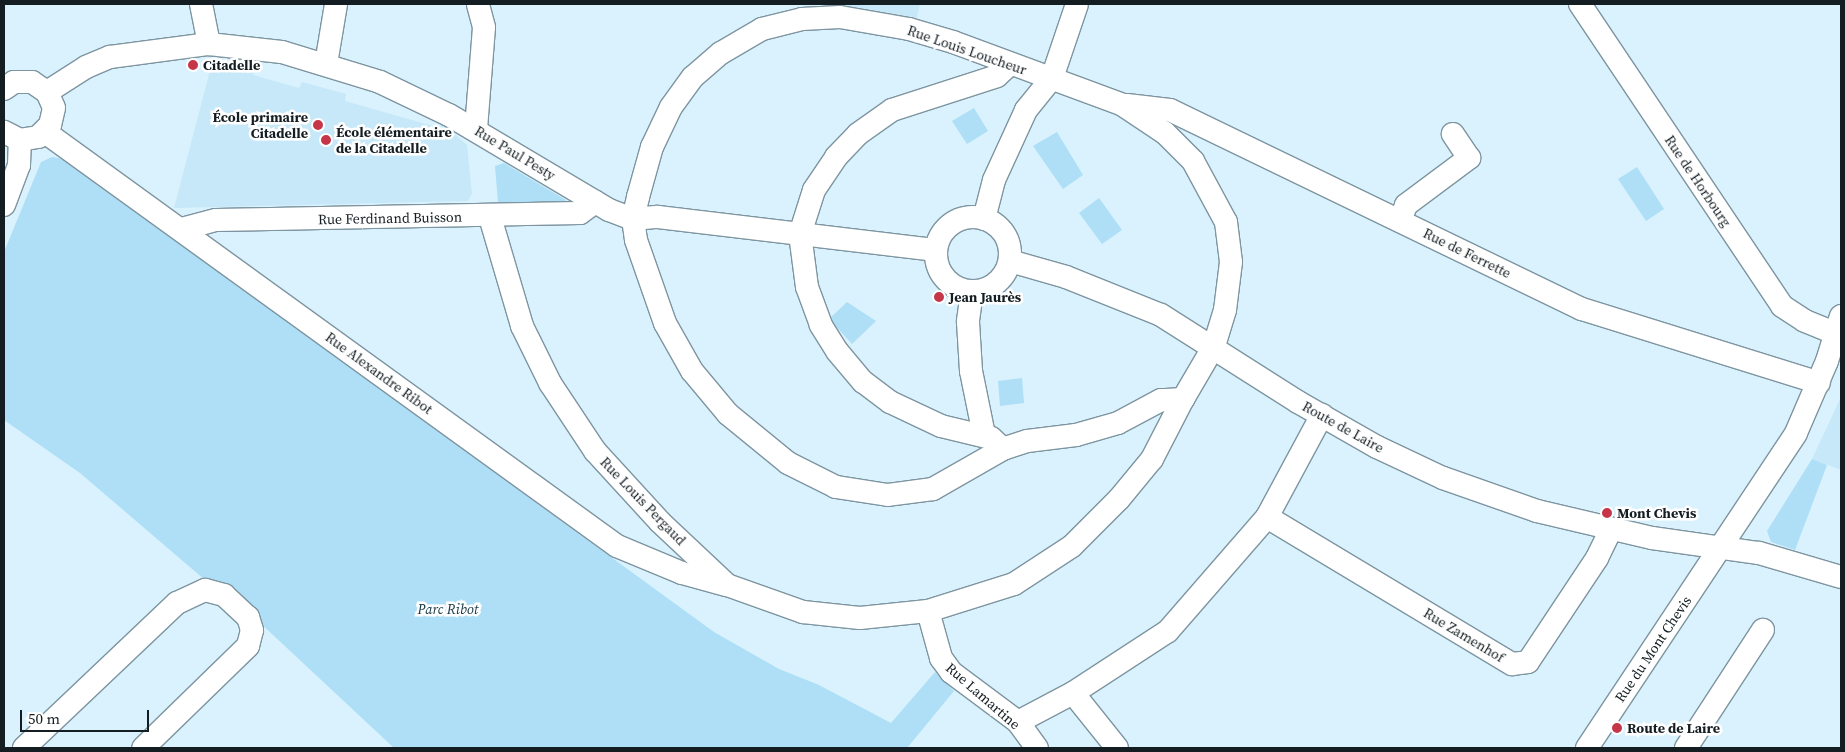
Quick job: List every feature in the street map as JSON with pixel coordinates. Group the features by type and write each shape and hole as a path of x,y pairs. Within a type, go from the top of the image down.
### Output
{"street":[{"path":"201,4 209,44"},
{"path":"326,64 336,4"},
{"path":"476,129 484,27 478,4"},
{"path":"984,218 994,180 1026,110 1052,78 1077,4"},
{"name":"Rue de Horbourg","path":"1580,4 1782,306 1839,325"},
{"name":"Rue Louis Loucheur","path":"633,219 652,147 671,106 693,77 721,53 762,29 802,18 840,17 909,29 1052,78 1123,105 1165,133 1193,161 1226,222 1231,262 1225,310 1214,346 1183,399 1152,459 1072,546 1014,584 928,611"},
{"name":"Rue Paul Pesty","path":"47,92 86,67 110,57 209,44 282,52 380,82 476,129 595,202 633,219"},
{"path":"1003,449 984,435 941,426 890,402 863,382 837,351 821,325 807,287 800,234 814,190 836,157 858,134 892,110 997,76 1010,64"},
{"path":"4,89 23,81 47,92 53,117 45,132 12,136 19,165 4,205"},
{"name":"Rue de Ferrette","path":"1123,105 1170,110 1582,309 1819,383"},
{"name":"Rue Alexandre Ribot","path":"45,132 182,229 617,546 711,583 727,585 803,612 860,618 928,611"},
{"path":"1400,221 1406,205 1469,158 1453,134"},
{"name":"Rue Ferdinand Buisson","path":"182,229 216,220 490,217 580,213 595,202"},
{"path":"936,250 658,216 633,219 636,240 665,323 692,370 728,414 788,463 836,487 888,495 933,489 1003,449 1027,441 1076,435 1118,423 1161,400 1183,399"},
{"name":"Rue Louis Pergaud","path":"490,217 508,289 550,383 595,451 625,486 727,585"},
{"path":"984,218 994,223 1008,239 1010,261 1001,280 983,291 960,290 941,274 936,250 940,238 958,220 984,218"},
{"name":"Route de Laire","path":"1010,261 1066,277 1161,315 1214,346 1322,415 1443,478 1537,511 1611,529 1719,550 1759,553 1841,577"},
{"path":"972,292 968,322 971,371 984,435"},
{"name":"Rue du Mont Chevis","path":"1587,748 1771,475 1819,383 1839,325"},
{"path":"1018,722 1073,693 1168,630 1267,517 1322,415"},
{"name":"Rue Zamenhof","path":"1267,517 1512,664 1528,662 1597,558 1611,529"},
{"path":"24,748 177,603 205,590 224,595 248,617 252,630 248,646 143,748"},
{"name":"Rue Lamartine","path":"928,611 940,658 951,672 1018,722 1037,748"},
{"path":"1686,748 1763,630"},
{"path":"1073,693 1117,748"}],"shaded area":[{"path":"833,4 920,4 917,18"},
{"name":"École élémentaire de la Citadelle","path":"212,63 254,71 253,75 299,88 302,82 339,92 346,94 345,101 440,128 442,123 467,145 472,194 468,201 174,208"},
{"path":"1841,397 1841,470 1812,459"}],"green space":[{"path":"974,108 988,131 967,144 952,121"},
{"path":"1057,132 1083,175 1063,189 1033,146"},
{"name":"Parc Ribot","path":"52,157 64,159 714,632 779,669 819,685 891,723 935,672 954,691 907,748 394,748 229,594 212,586 80,473 4,420 4,252 41,162"},
{"path":"504,163 566,200 565,202 498,203 495,166"},
{"path":"1637,167 1664,209 1646,221 1618,179"},
{"path":"1099,198 1122,230 1102,244 1079,213"},
{"path":"847,302 876,321 852,344 829,319"},
{"path":"1022,378 1024,403 1000,406 998,381"},
{"path":"1812,459 1827,465 1795,550 1771,542 1767,531"}],"place":[{"name":"Citadelle","path":"193,65"},
{"name":"École primaire Citadelle","path":"318,125"},
{"name":"École élémentaire de la Citadelle","path":"326,140"},
{"name":"Jean Jaurès","path":"939,297"},
{"name":"Mont Chevis","path":"1607,513"},
{"name":"Route de Laire","path":"1617,728"}]}
